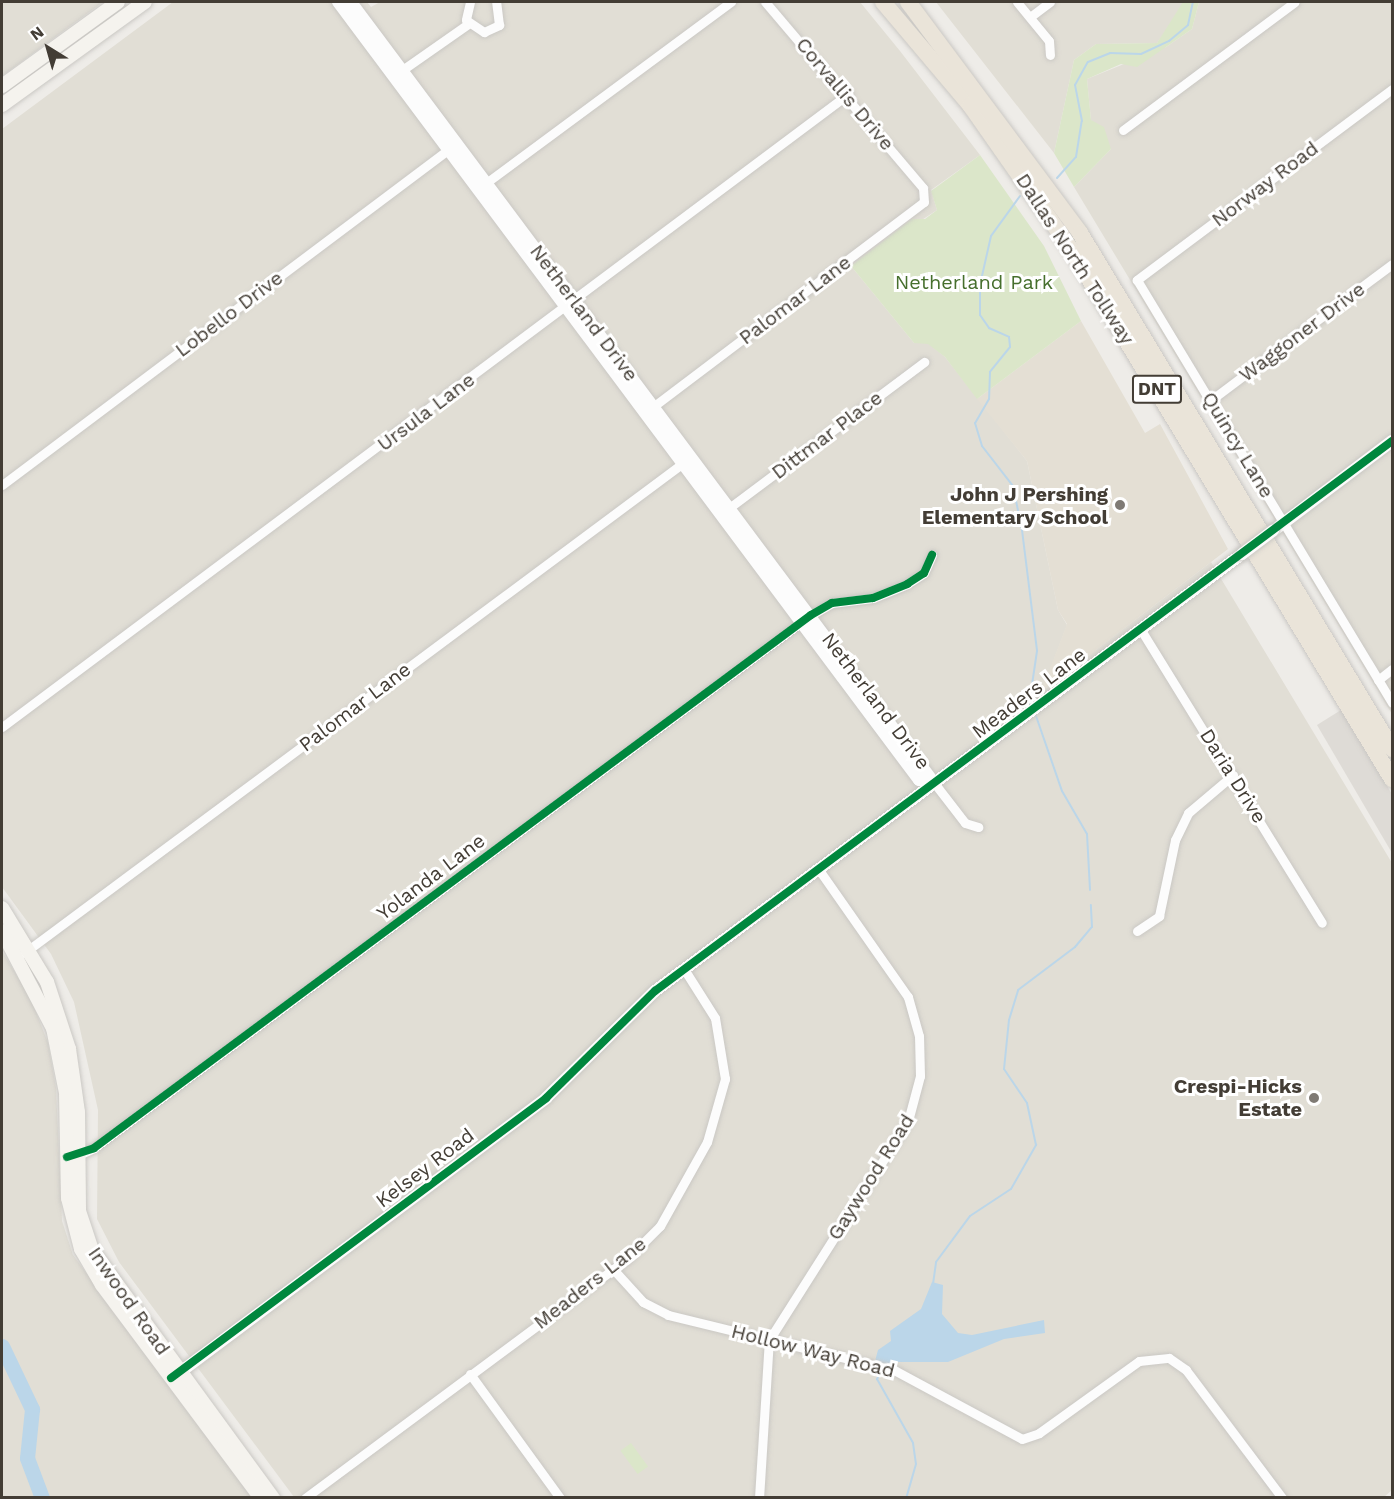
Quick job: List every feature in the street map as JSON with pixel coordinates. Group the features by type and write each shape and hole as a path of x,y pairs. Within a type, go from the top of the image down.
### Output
{"highway":[{"name":"Dallas North Tollway","path":"883,2 970,105 1071,249 1392,779"},
{"name":"Dallas North Tollway","path":"908,2 1080,233 1392,749"}],"main road":[{"path":"2,86 118,2"},
{"path":"2,105 145,2"},
{"name":"Inwood Road","path":"2,908 25,952 76,1088 73,1156 80,1211 98,1270 261,1497"},
{"name":"Inwood Road","path":"2,931 25,952"},
{"name":"Inwood Road","path":"175,1375 273,1497"}],"street":[{"name":"Netherland Drive","path":"338,2 366,30 806,619 935,784"},
{"name":"Netherland Drive","path":"351,2 366,30"},
{"path":"398,73 468,24 470,2"},
{"path":"468,24 484,32 496,28 501,10 496,2"},
{"path":"486,183 731,2"},
{"name":"Corvallis Drive","path":"765,2 848,94 923,188"},
{"path":"1017,2 1049,41 1050,55"},
{"path":"1030,17 1050,2"},
{"path":"1124,130 1295,2"},
{"name":"Norway Road","path":"1137,280 1392,89"},
{"name":"Ursula Lane","path":"2,728 848,94"},
{"name":"Netherland Drive","path":"452,147 486,183 512,226"},
{"name":"Lobello Drive","path":"2,485 452,147"},
{"name":"Palomar Lane","path":"654,406 920,208 923,188"},
{"name":"Waggoner Drive","path":"1211,400 1392,264"},
{"name":"Quincy Lane","path":"1137,280 1285,522 1392,703"},
{"name":"Dittmar Place","path":"729,508 924,362"},
{"name":"Netherland Drive","path":"629,382 654,406 687,460 729,508 806,619"},
{"name":"Meaders Lane","path":"305,1497 613,1269 669,1214 723,1099 720,1031 684,969 1392,441"},
{"name":"Palomar Lane","path":"25,952 687,460"},
{"name":"Yolanda Lane","path":"73,1156 806,619 832,603 873,598 907,584 924,573 932,555"},
{"name":"Daria Drive","path":"1141,630 1233,775 1322,923"},
{"path":"1378,680 1392,669"},
{"path":"1137,931 1159,916 1176,840 1188,813 1233,775"},
{"path":"935,784 965,823 978,827"},
{"name":"Gaywood Road","path":"759,1497 769,1340 908,1120 920,1076 919,1036 908,997 819,870"},
{"name":"Kelsey Road","path":"175,1375 546,1098 617,1024 684,969"},
{"name":"Hollow Way Road","path":"613,1269 657,1311 894,1370 1022,1439 1039,1433 1139,1361 1169,1358 1186,1370 1282,1497"},
{"path":"470,1374 560,1497"}],"shaded area":[{"path":"2,2 103,2 2,76"},
{"path":"173,2 367,2 371,7 380,2 860,2 900,51 980,155 931,190 937,210 851,266 914,343 928,343 945,357 1027,461 1058,610 1067,625 1042,691 1211,562 1392,863 1392,1490 1383,1498 294,1497 119,1262 97,1219 98,1110 74,1002 51,954 2,887 2,129"},
{"path":"936,2 1183,2 1183,8 1157,43 1096,44 1074,60 1054,153"},
{"path":"1199,2 1392,2 1392,714 1074,187 1111,149 1091,120 1087,79 1166,47 1192,29"},
{"name":"John J Pershing Elementary School","path":"1081,321 1145,433 1160,424 1228,549 1041,692 1067,624 1058,610 1027,461 977,399"},
{"path":"1341,710 1392,794 1392,853 1317,725"},
{"path":"2,951 31,999 48,1043 56,1088 62,1221 73,1255 252,1497 2,1497"}],"green space":[{"path":"1183,2 1199,2 1192,29 1137,67 1121,64 1087,79 1091,120 1104,127 1111,149 1074,187 1054,153 1074,60 1096,44 1157,43"},
{"name":"Netherland Park","path":"980,155 1044,246 1081,321 977,399 945,357 928,344 914,343 851,266 912,219 925,219 937,210 931,191"},
{"path":"631,1443 648,1466 638,1474 620,1451"}],"water":[{"path":"932,1282 943,1285 942,1314 958,1333 972,1335 1044,1320 1045,1333 1004,1339 948,1362 897,1362 885,1376 872,1372 878,1350 891,1341 890,1331 921,1309"}],"waterway":[{"path":"1057,178 1076,157 1082,121 1075,85 1088,62 1110,53 1141,54 1169,41 1188,25 1193,2"},
{"path":"1020,196 991,236 980,285 980,315 989,328 1009,337 1010,347 990,372 989,399 975,423 982,446 1013,486 1022,530 1037,651 1029,705"},
{"path":"1036,716 1062,791 1087,834 1090,890"},
{"path":"933,1284 936,1262 970,1216 1011,1189 1036,1145 1027,1103 1004,1069 1009,1020 1018,990 1075,947 1092,927 1091,905"},
{"path":"2,1346 32,1409 27,1458 42,1498"},
{"path":"880,1374 877,1379 913,1443 916,1464 906,1498"}],"cycle path":[{"path":"171,1378 546,1098 655,991 1392,441"},
{"path":"67,1157 94,1148 811,615 832,603 873,598 907,584 924,573 932,555"}],"place":[{"name":"John J Pershing Elementary School","path":"1120,505"},
{"name":"Crespi-Hicks Estate","path":"1314,1098"}]}
